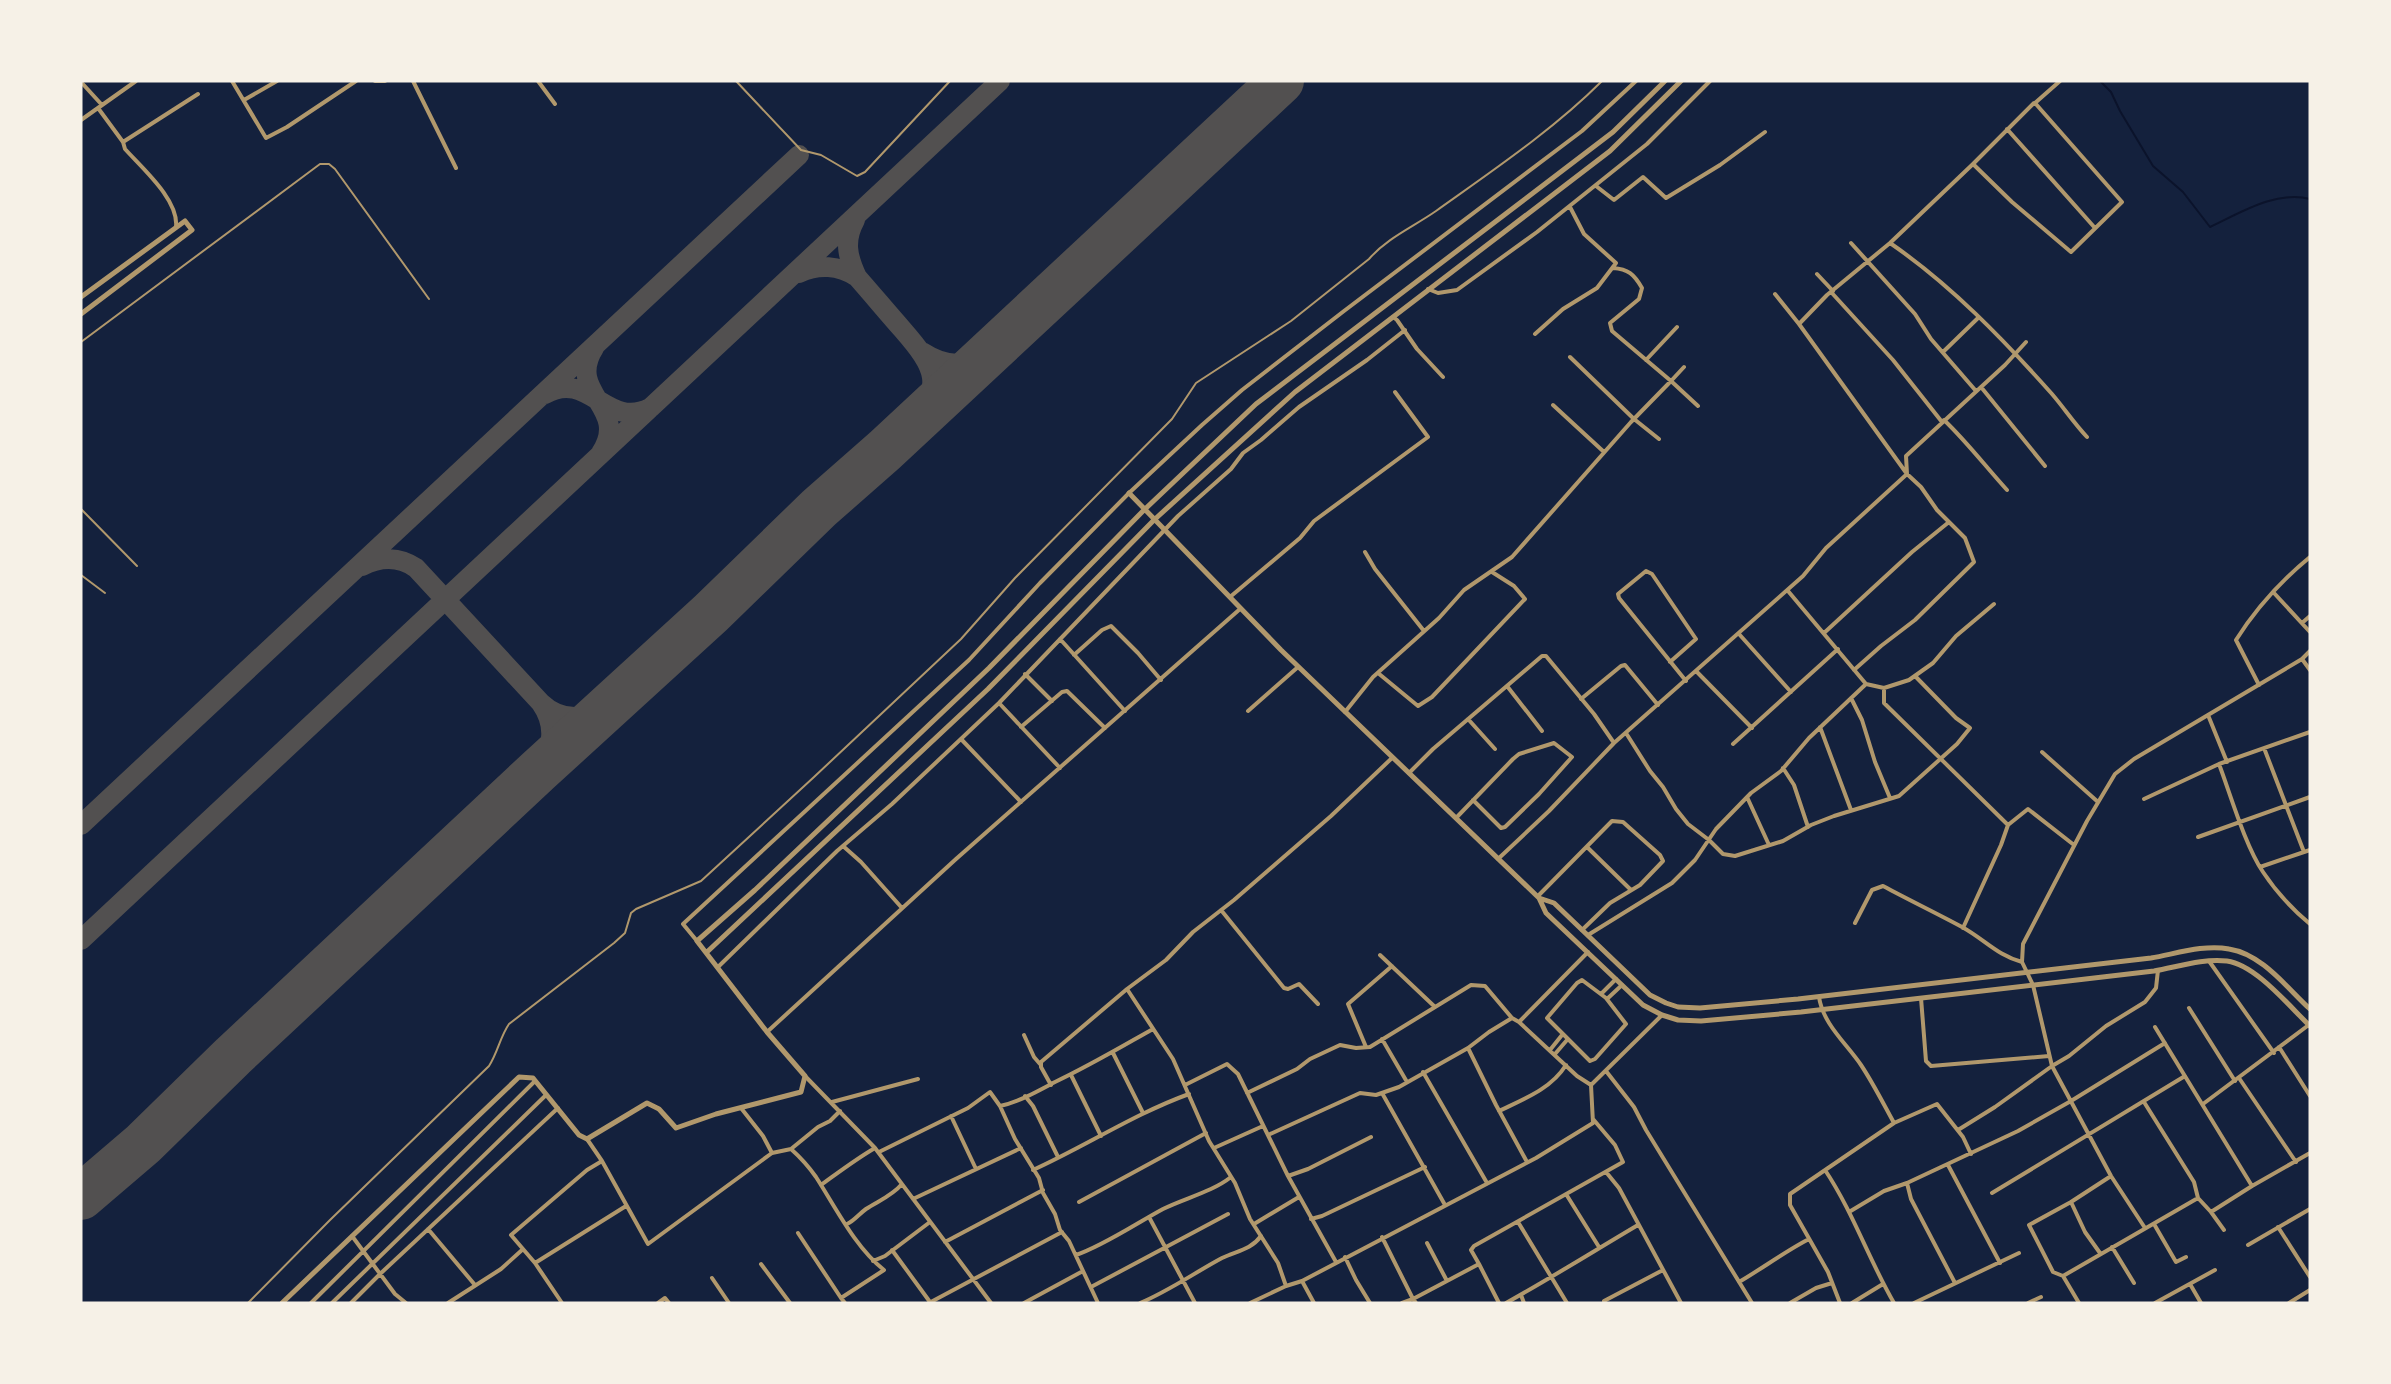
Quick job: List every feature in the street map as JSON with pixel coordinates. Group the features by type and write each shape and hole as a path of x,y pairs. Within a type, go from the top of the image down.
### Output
{"street":[{"path":"81,120 136,81"},
{"path":"232,81 266,138 287,127 356,81"},
{"path":"244,100 277,81"},
{"path":"375,81 385,81"},
{"path":"413,81 456,168"},
{"path":"538,81 555,104"},
{"path":"991,1303 879,1152 805,1076 767,1032 683,924 969,660 1040,583 1129,493 1242,390 1525,176 1609,108 1636,81"},
{"path":"697,941 755,890 989,668 1144,510 1256,404 1613,132 1665,81"},
{"path":"707,952 988,689 1154,520 1295,392 1610,151 1681,81"},
{"path":"1428,289 1438,292 1457,290 1570,207 1647,144 1710,81"},
{"path":"1799,324 1832,291 1890,243 2007,129 2060,81"},
{"path":"81,82 123,142 125,149 159,187 175,210 176,228"},
{"path":"123,142 198,94"},
{"path":"1973,164 2012,202 2071,252 2122,202 2035,103"},
{"path":"2007,129 2095,228"},
{"path":"1596,186 1614,200 1643,177 1666,198 1720,165 1765,132"},
{"path":"1535,334 1563,309 1597,288 1617,263 1584,234 1570,207"},
{"path":"81,297 185,221 192,230 81,314"},
{"path":"1851,243 1915,314 1943,352 1979,389 2045,466"},
{"path":"1890,243 1928,272 2015,353 2087,437"},
{"path":"1613,268 1627,269 1636,277 1642,288 1639,299 1610,323 1612,331 1698,406"},
{"path":"1817,274 1943,421 1963,438 1975,456 2007,490"},
{"path":"1775,294 1907,474 1921,487 1937,510 1965,538 1974,562 1915,620 1854,670"},
{"path":"1392,317 1443,377"},
{"path":"1943,352 1978,318"},
{"path":"1646,360 1677,327"},
{"path":"718,967 843,846 892,804 999,703 1164,531 1231,469 1243,453 1299,406 1367,360 1405,330"},
{"path":"1907,474 1906,456 2026,342"},
{"path":"1570,357 1634,419 1659,439"},
{"path":"1345,712 1378,673 1464,590 1512,557 1604,452 1684,367"},
{"path":"1230,598 1300,538 1314,521 1428,437 1395,392"},
{"path":"1553,405 1604,452"},
{"path":"1498,859 1549,811 1614,743 1788,591 1826,548 1907,474"},
{"path":"1129,493 1240,609 1408,774 1538,897 1546,913 1643,1005 1678,1020 1701,1021 1821,1010 2158,970 2209,961 2228,961 2241,965 2254,973 2310,1025 2203,1104"},
{"path":"1824,633 1912,552 1949,522"},
{"path":"1365,552 1375,569 1424,631"},
{"path":"2259,685 2236,640 2246,624 2310,557"},
{"path":"1670,662 1696,639 1652,574 1647,571 1618,594 1670,662 1686,681"},
{"path":"1378,673 1418,706 1424,704 1525,599 1514,586 1492,572"},
{"path":"1788,591 1866,684 1884,688 1915,676 1933,663 1956,636 1994,604"},
{"path":"2274,593 2310,632"},
{"path":"767,1032 902,908 1240,609"},
{"path":"2302,623 2310,616"},
{"path":"1074,655 1102,630 1111,626 1161,680"},
{"path":"1739,634 1791,692"},
{"path":"1060,639 1125,711"},
{"path":"1733,744 1838,649"},
{"path":"2145,1228 2111,1176 2052,1066 2033,985 2022,962 2023,945 2074,845 2115,774 2134,759 2302,659 2310,651"},
{"path":"1408,774 1468,718 1544,656 1581,699 1614,743"},
{"path":"2302,659 2310,670"},
{"path":"1581,699 1625,665 1658,705"},
{"path":"1248,711 1298,666"},
{"path":"1696,671 1752,728"},
{"path":"1025,674 1052,701"},
{"path":"1626,733 1688,824 1723,854 1735,856 1783,841 1808,827 1851,810 1899,796 1941,759 1970,728 1956,718 1915,676"},
{"path":"1588,935 1672,883 1695,860 1709,840 1747,797 1783,768 1820,727 1866,684"},
{"path":"1507,686 1542,730"},
{"path":"1884,688 1884,703 2008,825"},
{"path":"1022,727 1062,692 1067,691 1105,728"},
{"path":"1851,698 1862,720 1875,762 1890,798"},
{"path":"999,703 1060,768"},
{"path":"2208,715 2227,762"},
{"path":"1468,718 1495,748"},
{"path":"1820,727 1851,810"},
{"path":"2144,799 2218,764 2308,732 2310,740"},
{"path":"961,739 1021,802"},
{"path":"1456,819 1473,800 1519,754 1554,743 1572,757 1539,794 1504,827 1501,828 1473,800"},
{"path":"2264,748 2304,852"},
{"path":"2042,752 2098,802"},
{"path":"1040,1065 1127,989 1166,960 1193,932 1331,816 1392,758"},
{"path":"2218,764 2260,867 2310,924"},
{"path":"1783,768 1794,785 1808,827"},
{"path":"1747,797 1769,845"},
{"path":"2198,837 2310,797"},
{"path":"1963,928 2008,825 2028,809 2074,845"},
{"path":"1538,897 1612,821 1618,820 1660,855 1663,861 1647,879 1610,903 1581,930"},
{"path":"843,846 861,862 902,908"},
{"path":"1587,847 1631,890"},
{"path":"2260,867 2310,850"},
{"path":"1855,923 1872,890 1883,885 1992,945 2001,956 2022,962"},
{"path":"1538,897 1554,903 1650,994 1678,1007 1700,1008 1819,997 2151,958 2206,948 2229,948 2245,953 2260,963 2310,1009"},
{"path":"1221,910 1284,988 1288,989 1299,984 1318,1005"},
{"path":"1519,1022 1587,952"},
{"path":"1380,955 1435,1007"},
{"path":"2209,961 2274,1053"},
{"path":"1366,1047 1348,1004 1392,966"},
{"path":"1958,1130 2069,1056 2106,1026 2145,1002 2156,988 2158,970"},
{"path":"1582,980 1601,994 1626,1023 1590,1061 1549,1022 1547,1016 1577,982 1582,980"},
{"path":"1601,994 1616,980"},
{"path":"1247,1093 1340,1045 1366,1047 1472,985 1485,986 1512,1018 1577,1076 1591,1085"},
{"path":"1606,999 1622,985"},
{"path":"1127,989 1173,1059 1206,1133 1254,1224 1278,1263 1286,1286"},
{"path":"1819,997 1821,1010 1862,1068 1894,1123"},
{"path":"1921,998 1926,1061 1930,1066 2049,1056"},
{"path":"2189,1008 2296,1162"},
{"path":"1591,1085 1662,1015"},
{"path":"1268,1135 1360,1093 1376,1095 1407,1082 1468,1048 1512,1018"},
{"path":"2155,1027 2252,1186"},
{"path":"1000,1106 1010,1104 1071,1075 1153,1029"},
{"path":"1024,1035 1051,1085"},
{"path":"1550,1050 1562,1035"},
{"path":"1382,1039 1407,1082"},
{"path":"1555,1054 1567,1040"},
{"path":"1849,1212 1884,1191 1907,1184 1971,1154 2071,1101 2165,1042"},
{"path":"2279,1047 2310,1096"},
{"path":"1468,1048 1527,1162"},
{"path":"1113,1053 1143,1113"},
{"path":"1185,1085 1227,1064 1238,1074 1288,1176 1336,1262"},
{"path":"1499,1111 1531,1096 1557,1079 1566,1065"},
{"path":"1606,1071 1634,1107 1752,1303"},
{"path":"1423,1072 1487,1183"},
{"path":"1071,1075 1101,1136"},
{"path":"587,1139 647,1104 659,1109 676,1128 740,1107 801,1092 805,1076"},
{"path":"1992,1193 2185,1076"},
{"path":"286,1302 519,1077 532,1078 579,1135 587,1139 602,1161 648,1244 772,1154 792,1149 840,1111"},
{"path":"831,1102 918,1079"},
{"path":"311,1303 535,1081"},
{"path":"1250,1303 1302,1281 1527,1162 1593,1124 1591,1085"},
{"path":"879,1152 968,1108 990,1092 1039,1178 1042,1190 1098,1303"},
{"path":"1382,1092 1445,1205"},
{"path":"1033,1170 1143,1113 1189,1094"},
{"path":"332,1303 546,1095"},
{"path":"1025,1096 1033,1106 1058,1157"},
{"path":"2144,1102 2194,1182 2198,1198 2224,1230"},
{"path":"1840,1303 1788,1198 1790,1194 1894,1123 1937,1104 1958,1130 1971,1154"},
{"path":"740,1107 763,1137 772,1154"},
{"path":"351,1303 558,1108"},
{"path":"951,1116 976,1169"},
{"path":"1499,1303 1472,1248 1623,1162 1615,1144 1593,1119"},
{"path":"1214,1148 1263,1126"},
{"path":"1079,1202 1206,1133"},
{"path":"1288,1176 1308,1169 1371,1137"},
{"path":"821,1185 875,1148"},
{"path":"914,1199 1021,1148"},
{"path":"792,1149 814,1174 831,1205 872,1262 884,1270 841,1298"},
{"path":"2211,1212 2310,1153"},
{"path":"561,1303 535,1263 511,1236 587,1170 602,1161"},
{"path":"1948,1165 2000,1263"},
{"path":"1311,1219 1322,1216 1425,1167"},
{"path":"1825,1170 1849,1212 1894,1303"},
{"path":"1606,1172 1619,1188 1681,1303"},
{"path":"2079,1303 2063,1276 2053,1272 2029,1224 2071,1203 2111,1176"},
{"path":"1076,1255 1090,1251 1149,1217 1231,1177"},
{"path":"846,1224 853,1222 869,1207 895,1192 902,1184"},
{"path":"1907,1184 1911,1199 1955,1283"},
{"path":"945,1242 1042,1190"},
{"path":"1566,1194 1599,1247"},
{"path":"1254,1224 1299,1197"},
{"path":"2063,1276 2198,1198"},
{"path":"2071,1203 2085,1232 2100,1253"},
{"path":"535,1263 626,1206"},
{"path":"2248,1245 2310,1209"},
{"path":"1091,1287 1228,1214"},
{"path":"1149,1217 1195,1303"},
{"path":"872,1262 885,1256 930,1222"},
{"path":"1518,1222 1567,1303"},
{"path":"2154,1224 2176,1262 2186,1257"},
{"path":"1506,1303 1638,1225"},
{"path":"2278,1227 2310,1277"},
{"path":"428,1229 475,1285"},
{"path":"892,1250 929,1303 1062,1232"},
{"path":"798,1233 845,1303"},
{"path":"352,1236 395,1294 406,1303"},
{"path":"1140,1303 1223,1258 1254,1245 1261,1236"},
{"path":"1383,1237 1414,1301"},
{"path":"1739,1282 1781,1253 1809,1239"},
{"path":"1427,1243 1447,1281"},
{"path":"2112,1247 2134,1283"},
{"path":"448,1303 501,1269 522,1250"},
{"path":"1914,1303 2019,1253"},
{"path":"1345,1257 1370,1303"},
{"path":"760,1264 790,1303"},
{"path":"1402,1303 1414,1301 1479,1264"},
{"path":"1604,1301 1663,1270"},
{"path":"2156,1303 2215,1270"},
{"path":"1024,1303 1083,1271"},
{"path":"712,1278 729,1303"},
{"path":"1302,1281 1314,1303"},
{"path":"1790,1303 1816,1288 1832,1283"},
{"path":"1852,1303 1883,1284"},
{"path":"2190,1284 2201,1303"},
{"path":"2289,1303 2310,1290"},
{"path":"1521,1295 1524,1303"},
{"path":"2028,1303 2041,1297"},
{"path":"658,1303 665,1298 669,1303"}],"lane":[{"path":"736,81 801,150 821,155 857,176 865,172 950,81"},
{"path":"248,1303 489,1066 497,1054 501,1036 509,1024 614,944 625,933 631,913 636,909 701,880 961,639 1015,578 1172,419 1196,383 1290,321 1369,259 1385,243 1434,212 1525,145 1602,81"},
{"path":"81,342 320,164 329,164 335,169 429,299"},
{"path":"81,509 137,566"},
{"path":"81,575 105,593"}],"waterway":[{"path":"2100,81 2111,92 2153,166 2183,192 2210,227 2271,200 2297,197 2310,199"}],"taxiway":[{"path":"81,940 1000,81"},
{"path":"81,825 799,155"},
{"path":"855,220 849,234 848,248 857,277"},
{"path":"799,273 814,268 828,267 843,270 857,277 923,355 932,377 932,389 928,400 908,428"},
{"path":"922,352 948,363 969,362 989,350 1009,333"},
{"path":"594,348 587,364 587,377 608,424 608,437 601,453"},
{"path":"545,394 560,388 574,389 621,412 635,413 650,408"},
{"path":"362,566 389,559 403,561 416,568 541,703 549,720 551,737 547,754 538,771"},
{"path":"541,703 559,714 579,717 599,712 617,700"}],"runway":[{"path":"81,1197 143,1144 233,1056 711,613 819,508 885,450 1281,81"}]}
